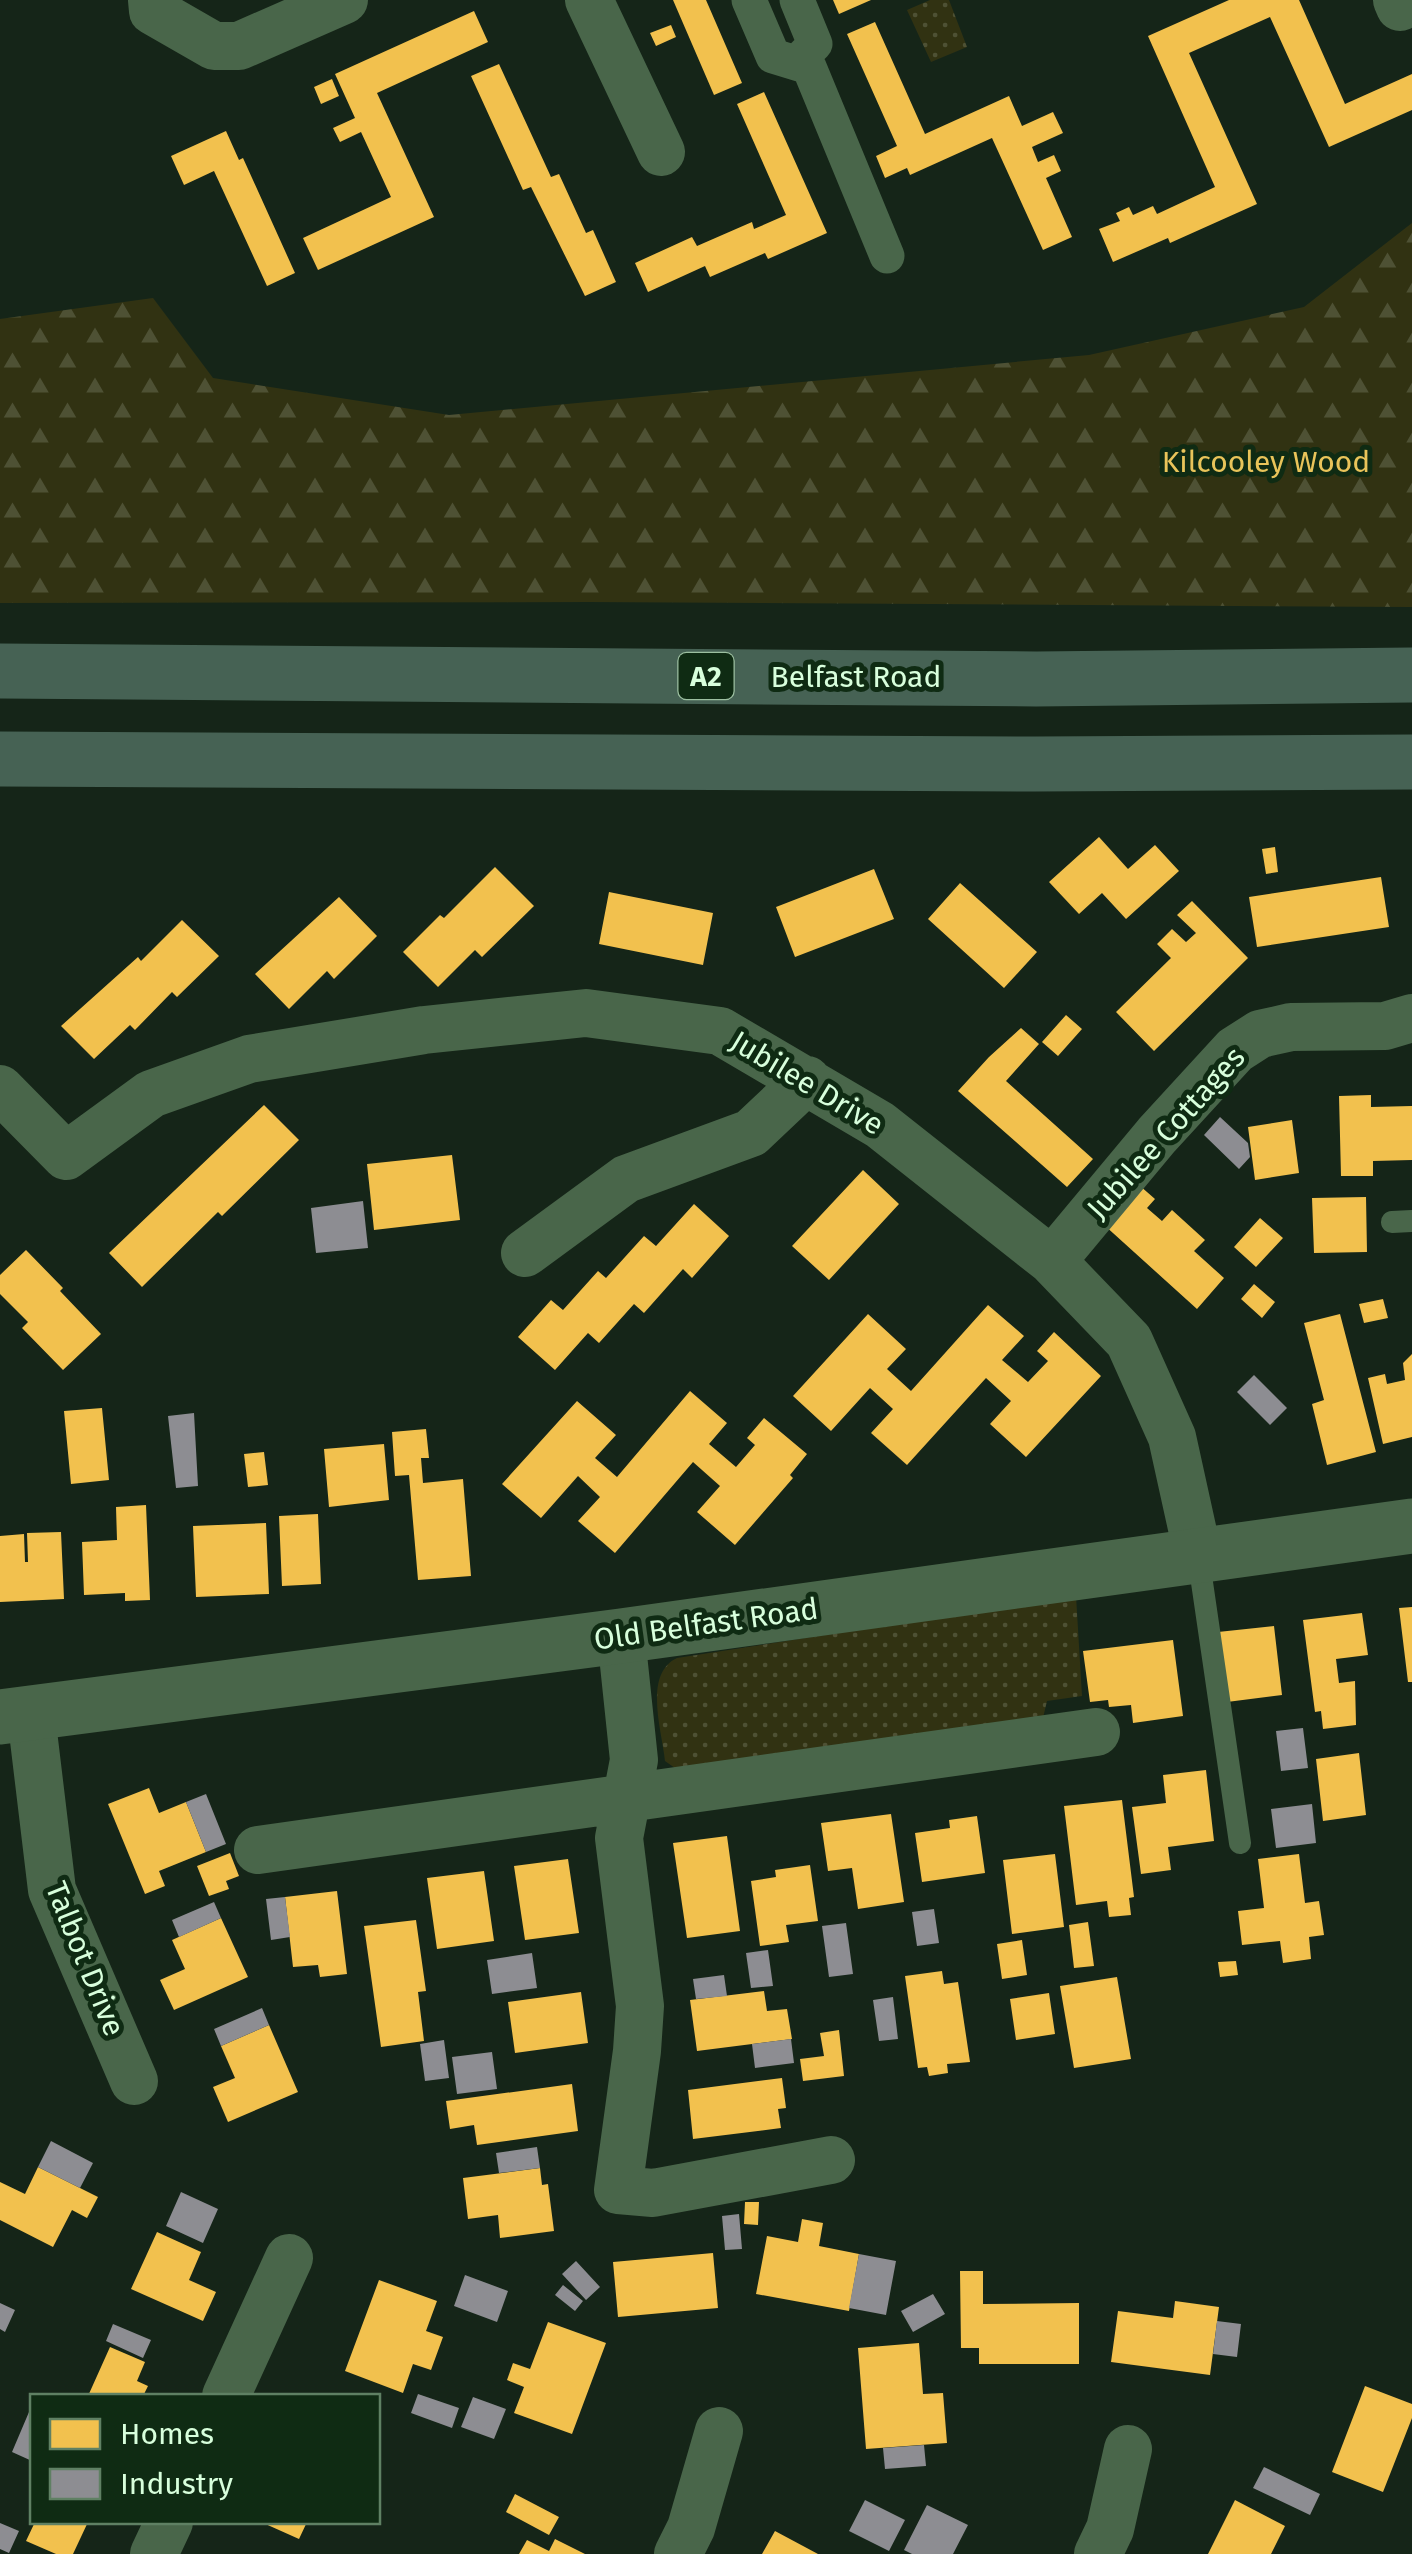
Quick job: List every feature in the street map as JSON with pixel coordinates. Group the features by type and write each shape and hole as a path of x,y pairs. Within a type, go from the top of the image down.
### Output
{"highway":[{"name":"Belfast Road","path":"0,672 1036,679 1412,675"},
{"path":"0,759 1412,762"}],"street":[{"path":"152,0 154,11 214,46 240,46 344,0"},
{"path":"589,0 661,152"},
{"path":"750,0 773,56 809,67 888,256"},
{"path":"796,62 814,44 797,0"},
{"name":"Jubilee Drive","path":"0,1089 66,1156 151,1094 249,1059 424,1030 586,1014 720,1031 880,1125 1052,1261 1130,1341 1172,1437 1198,1556"},
{"name":"Jubilee Cottages","path":"1052,1261 1157,1135 1235,1050 1260,1034 1291,1028 1385,1026 1412,1018"},
{"path":"525,1253 626,1179 751,1133 807,1080"},
{"name":"Old Belfast Road","path":"15,1716 1412,1526"},
{"path":"620,1636 634,1760 619,1838 640,2006 618,2190 653,2193 831,2160"},
{"name":"Talbot Drive","path":"15,1716 52,1890 134,2081"},
{"path":"258,1850 1096,1732"},
{"path":"227,2394 290,2258"},
{"path":"678,2554 691,2528 719,2431"},
{"path":"1098,2554 1110,2529 1128,2449"},
{"path":"154,2554 168,2524"}],"lane":[{"path":"1198,1556 1240,1843"}],"green space":[{"path":"930,0 949,0 967,47 931,62 907,10"},
{"name":"Kilcooley Wood","path":"1412,223 1412,607 0,603 0,319 153,298 213,378 449,415 1089,355 1304,307"},
{"path":"1076,1596 1082,1696 1047,1701 1042,1722 682,1773 665,1761 657,1690 660,1677 677,1658"}],"building: Homes":[{"path":"673,0 706,0 742,83 714,95"},
{"path":"833,0 871,0 839,14"},
{"path":"1229,0 1299,0 1345,104 1412,74 1412,110 1329,147 1270,17 1189,53 1257,204 1170,243 1168,238 1113,262 1099,229 1120,221 1116,213 1129,207 1133,215 1153,206 1157,214 1215,187 1148,36"},
{"path":"474,11 488,42 377,93 434,217 318,270 303,238 391,197 361,132 340,142 333,128 355,118 335,74"},
{"path":"875,22 925,134 1009,96 1022,126 1053,112 1063,133 1032,147 1038,162 1054,155 1061,171 1046,178 1072,237 1043,250 992,138 910,175 907,168 885,178 876,156 897,146 847,34"},
{"path":"671,25 676,37 656,46 650,33"},
{"path":"499,64 551,177 559,174 586,233 593,230 616,282 585,296 531,187 523,190 471,76"},
{"path":"332,79 339,96 321,104 314,87"},
{"path":"764,92 827,233 768,259 765,253 710,277 705,266 648,292 635,263 692,237 697,246 752,222 754,229 786,215 737,104"},
{"path":"226,131 239,160 243,158 295,273 267,286 214,171 184,185 171,156"},
{"path":"1099,837 1128,869 1155,845 1179,871 1126,919 1102,893 1079,914 1049,882"},
{"path":"1275,847 1278,872 1266,874 1262,849"},
{"path":"495,867 534,906 482,957 475,950 438,987 403,952"},
{"path":"874,869 894,919 795,957 776,907"},
{"path":"1381,877 1389,927 1257,947 1249,897"},
{"path":"960,883 1037,952 1004,988 928,919"},
{"path":"609,892 713,913 703,965 599,944"},
{"path":"339,897 377,936 334,979 327,971 289,1009 255,974"},
{"path":"1192,901 1248,958 1154,1051 1116,1012 1171,958 1157,944 1172,929 1186,942 1196,933 1177,915"},
{"path":"182,920 219,956 177,997 172,992 135,1030 130,1025 94,1059 61,1026 138,957 141,961"},
{"path":"1066,1015 1082,1029 1058,1056 1042,1042"},
{"path":"1021,1028 1039,1044 1006,1081 1093,1159 1067,1187 958,1091"},
{"path":"1371,1095 1371,1107 1412,1106 1412,1160 1373,1161 1373,1176 1341,1176 1339,1096"},
{"path":"264,1105 299,1140 142,1287 109,1253"},
{"path":"1292,1120 1299,1173 1255,1180 1248,1127"},
{"path":"452,1155 460,1220 374,1230 367,1164"},
{"path":"863,1170 899,1204 829,1280 792,1246"},
{"path":"1139,1185 1155,1199 1147,1208 1162,1221 1172,1210 1205,1240 1194,1251 1224,1278 1197,1309 1103,1224"},
{"path":"1366,1197 1367,1252 1314,1253 1312,1198"},
{"path":"694,1204 729,1236 692,1278 683,1269 644,1313 634,1304 599,1343 588,1333 555,1370 518,1337 551,1300 563,1310 598,1271 606,1278 644,1236 656,1246"},
{"path":"1260,1218 1283,1238 1256,1267 1234,1247"},
{"path":"26,1250 101,1334 63,1370 22,1328 28,1322 0,1294 0,1275"},
{"path":"1254,1284 1275,1302 1262,1318 1241,1299"},
{"path":"1383,1299 1388,1318 1364,1323 1359,1304"},
{"path":"988,1305 1024,1336 1002,1360 1028,1382 1048,1361 1037,1351 1054,1332 1101,1376 1026,1457 990,1424 1011,1401 986,1378 907,1465 871,1433 893,1409 870,1388 831,1431 793,1396 868,1314 906,1349 887,1369 911,1391"},
{"path":"1340,1314 1376,1452 1327,1465 1312,1404 1324,1400 1304,1323"},
{"path":"1412,1354 1412,1437 1383,1444 1368,1378 1385,1374 1387,1384 1405,1380 1403,1363"},
{"path":"690,1391 727,1423 709,1444 736,1467 755,1445 747,1438 764,1418 807,1454 790,1475 793,1478 735,1545 697,1512 720,1486 693,1462 615,1553 578,1521 600,1497 578,1476 541,1518 502,1484 577,1401 616,1435 595,1458 617,1477"},
{"path":"102,1408 109,1480 71,1484 64,1411"},
{"path":"426,1429 429,1458 421,1458 423,1483 463,1479 471,1576 418,1580 409,1475 395,1476 392,1432"},
{"path":"384,1444 389,1500 329,1507 324,1449"},
{"path":"264,1452 268,1485 248,1487 244,1454"},
{"path":"146,1505 150,1600 125,1601 125,1593 84,1595 82,1542 117,1540 116,1507"},
{"path":"318,1514 321,1584 282,1586 279,1516"},
{"path":"266,1523 269,1594 196,1597 193,1526"},
{"path":"61,1532 64,1599 0,1602 0,1536 24,1534 28,1562 27,1533"},
{"path":"1412,1607 1412,1682 1408,1682 1399,1608"},
{"path":"1362,1613 1368,1655 1336,1659 1339,1683 1355,1681 1356,1725 1323,1729 1321,1711 1315,1712 1303,1620"},
{"path":"1274,1626 1282,1695 1227,1702 1218,1632"},
{"path":"1173,1640 1183,1716 1133,1723 1131,1705 1109,1707 1108,1700 1090,1702 1083,1651"},
{"path":"1359,1753 1366,1815 1323,1821 1316,1759"},
{"path":"1206,1770 1214,1841 1168,1847 1171,1870 1141,1874 1132,1807 1166,1803 1163,1775"},
{"path":"149,1788 159,1813 186,1802 206,1852 159,1871 165,1886 145,1894 108,1804"},
{"path":"1122,1800 1134,1897 1129,1898 1131,1915 1109,1917 1107,1901 1076,1905 1064,1806"},
{"path":"891,1814 904,1902 858,1909 852,1868 828,1871 821,1823"},
{"path":"977,1816 985,1873 922,1882 915,1833 950,1828 949,1820"},
{"path":"727,1836 740,1931 687,1938 673,1843"},
{"path":"230,1853 239,1876 226,1881 229,1889 209,1896 197,1866"},
{"path":"1055,1854 1064,1927 1012,1934 1003,1860"},
{"path":"1299,1854 1305,1903 1319,1901 1324,1935 1309,1937 1311,1959 1283,1963 1280,1941 1242,1945 1238,1911 1264,1908 1258,1859"},
{"path":"568,1859 579,1933 525,1940 514,1866"},
{"path":"810,1865 818,1921 786,1925 789,1942 760,1946 751,1881 776,1877 775,1870"},
{"path":"484,1871 494,1941 437,1949 427,1878"},
{"path":"337,1891 347,1974 320,1977 318,1965 293,1967 285,1897"},
{"path":"221,1918 248,1977 174,2010 160,1980 185,1969 172,1940"},
{"path":"416,1920 426,1991 418,1992 424,2041 381,2047 364,1926"},
{"path":"1088,1922 1094,1966 1074,1968 1069,1925"},
{"path":"1022,1940 1027,1975 1002,1979 997,1944"},
{"path":"1236,1961 1238,1975 1220,1977 1218,1962"},
{"path":"942,1971 944,1984 958,1982 970,2062 947,2064 948,2073 929,2076 927,2067 918,2068 905,1976"},
{"path":"1117,1977 1131,2059 1074,2068 1060,1986"},
{"path":"764,1991 767,2011 787,2009 792,2039 697,2051 690,2000"},
{"path":"581,1992 588,2043 515,2053 508,2002"},
{"path":"1049,1993 1055,2034 1016,2040 1010,1999"},
{"path":"269,2025 298,2092 228,2122 213,2087 235,2078 221,2046"},
{"path":"839,2030 844,2076 803,2081 800,2059 824,2056 820,2033"},
{"path":"782,2078 786,2108 778,2109 781,2128 693,2139 688,2090"},
{"path":"572,2084 578,2131 477,2145 474,2125 450,2129 446,2101"},
{"path":"38,2167 98,2197 87,2218 72,2210 53,2247 0,2220 0,2182 25,2194"},
{"path":"540,2168 542,2185 548,2184 554,2231 500,2238 498,2215 468,2219 463,2178"},
{"path":"745,2202 759,2202 758,2225 744,2224"},
{"path":"802,2219 823,2223 819,2246 859,2254 849,2311 756,2294 767,2236 798,2242"},
{"path":"157,2232 201,2252 189,2280 216,2292 203,2321 131,2289"},
{"path":"713,2253 718,2308 618,2317 613,2262"},
{"path":"960,2271 983,2271 983,2304 1079,2303 1079,2364 979,2364 979,2348 961,2348"},
{"path":"379,2280 437,2301 426,2331 443,2337 431,2370 413,2364 403,2393 345,2371"},
{"path":"1175,2301 1219,2307 1210,2375 1111,2362 1118,2311 1173,2318"},
{"path":"548,2322 606,2343 572,2434 514,2413 524,2387 507,2380 513,2363 530,2369"},
{"path":"919,2343 923,2394 943,2393 947,2443 866,2449 858,2348"},
{"path":"110,2347 145,2362 137,2381 148,2386 144,2394 89,2394"},
{"path":"1365,2386 1412,2404 1412,2418 1383,2492 1332,2472"},
{"path":"515,2494 559,2517 549,2535 506,2512"},
{"path":"1235,2500 1285,2526 1271,2554 1208,2554"},
{"path":"34,2524 87,2524 73,2554 56,2554 26,2541"},
{"path":"265,2524 306,2524 299,2539"},
{"path":"775,2531 818,2554 762,2554"},
{"path":"555,2539 585,2554 519,2554 527,2540 549,2551"}],"building: Industry":[{"path":"1220,1117 1248,1143 1250,1157 1239,1169 1204,1135"},
{"path":"363,1201 368,1248 316,1253 311,1208"},
{"path":"1254,1375 1287,1408 1270,1425 1237,1392"},
{"path":"194,1413 198,1486 176,1488 168,1416"},
{"path":"1303,1728 1308,1768 1281,1771 1276,1731"},
{"path":"206,1794 226,1844 206,1852 186,1802"},
{"path":"1312,1804 1316,1843 1276,1848 1271,1809"},
{"path":"285,1897 290,1937 271,1940 266,1899"},
{"path":"214,1902 221,1918 179,1937 172,1920"},
{"path":"934,1909 939,1943 917,1946 912,1912"},
{"path":"846,1923 853,1974 829,1977 822,1926"},
{"path":"768,1950 773,1986 751,1988 746,1953"},
{"path":"532,1953 537,1988 492,1994 487,1960"},
{"path":"724,1975 727,1996 696,1999 693,1979"},
{"path":"893,1997 898,2039 879,2041 873,2000"},
{"path":"262,2008 269,2025 221,2046 214,2029"},
{"path":"791,2039 794,2063 755,2068 752,2044"},
{"path":"444,2040 449,2078 425,2081 420,2044"},
{"path":"492,2052 497,2089 457,2094 452,2057"},
{"path":"51,2141 93,2163 80,2188 38,2167"},
{"path":"537,2147 540,2168 499,2173 496,2153"},
{"path":"181,2192 218,2209 203,2243 166,2226"},
{"path":"739,2214 742,2249 725,2250 722,2216"},
{"path":"859,2254 896,2261 886,2315 849,2308"},
{"path":"576,2261 600,2287 586,2300 562,2274"},
{"path":"465,2275 508,2291 497,2322 454,2306"},
{"path":"563,2285 583,2301 575,2311 555,2295"},
{"path":"933,2294 945,2314 913,2332 901,2311"},
{"path":"0,2303 15,2310 5,2332 0,2329"},
{"path":"1217,2321 1241,2324 1237,2357 1213,2354"},
{"path":"113,2324 151,2340 143,2358 106,2341"},
{"path":"418,2394 459,2408 452,2428 411,2413"},
{"path":"473,2397 506,2409 494,2439 461,2427"},
{"path":"29,2412 30,2460 12,2452"},
{"path":"924,2445 926,2466 885,2469 883,2448"},
{"path":"1264,2467 1320,2494 1310,2515 1253,2488"},
{"path":"865,2500 905,2520 889,2551 849,2531"},
{"path":"927,2505 968,2525 953,2554 912,2554 904,2550"},
{"path":"0,2523 19,2531 9,2553 0,2549"}]}
